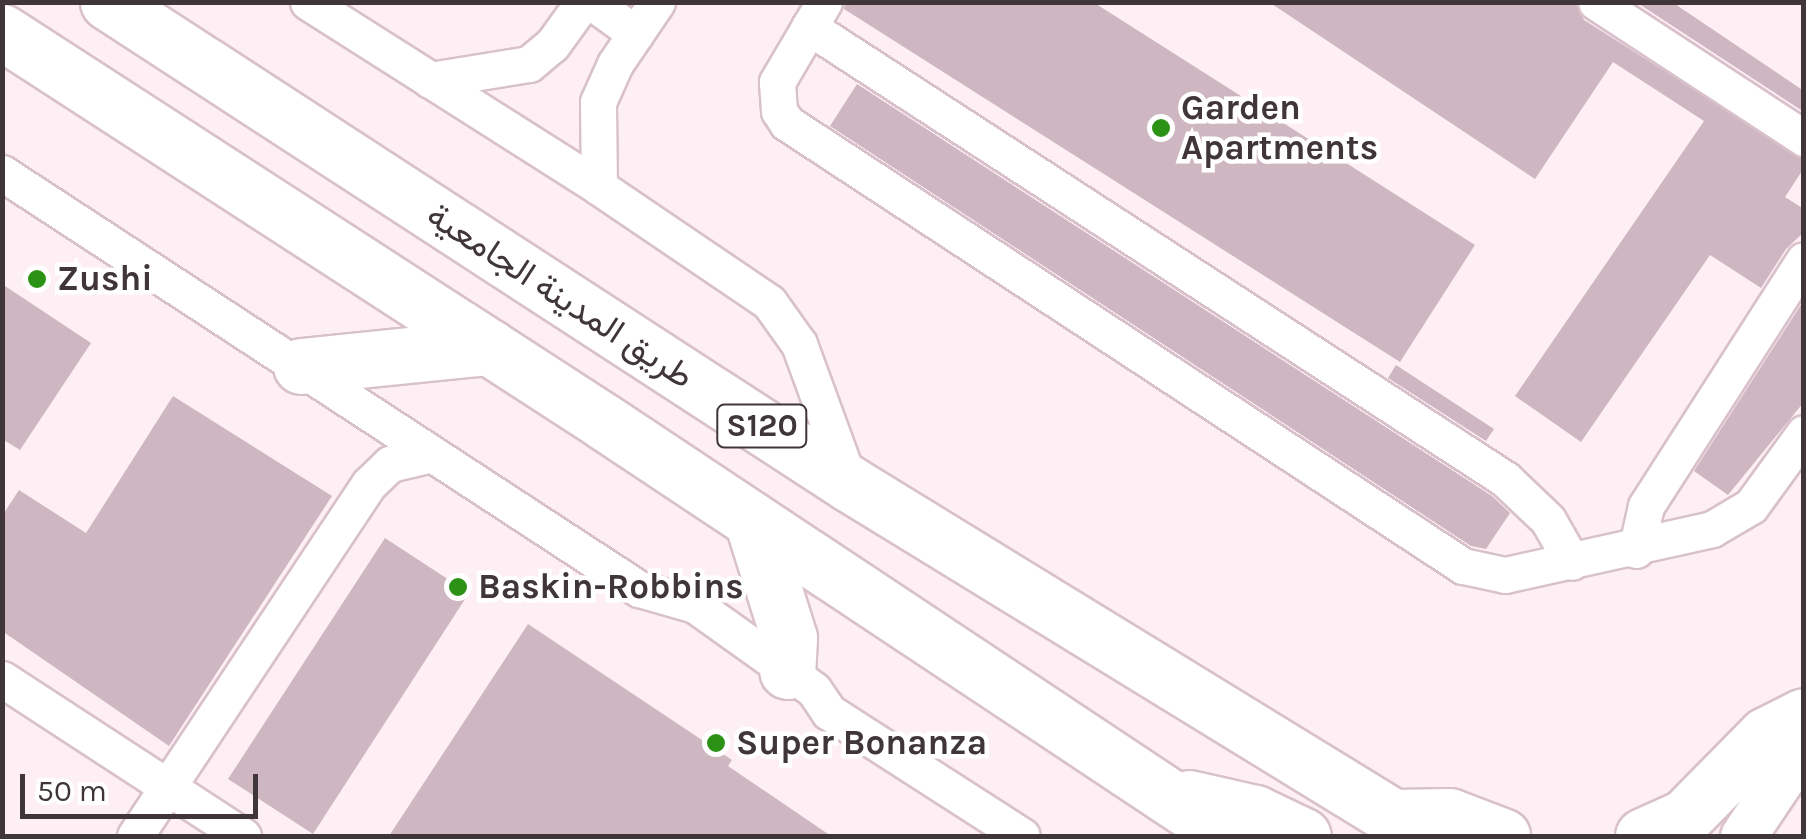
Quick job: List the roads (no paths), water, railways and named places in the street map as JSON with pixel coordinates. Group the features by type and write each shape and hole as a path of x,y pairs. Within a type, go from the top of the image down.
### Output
{"main road":[{"name":"طريق المدينة الجامعية","path":"108,2 850,484 1409,827"},
{"name":"S120","path":"2,32 752,520 1228,836"},
{"path":"302,366 489,348"},
{"path":"752,520 789,638 786,671"},
{"path":"1644,836 1685,817 1766,734 1804,716"},
{"path":"1171,797 1229,804 1303,836"},
{"path":"1409,827 1450,816 1502,836"}],"street":[{"path":"308,2 749,286 786,322 800,344 850,484"},
{"path":"430,80 529,64 552,45 583,2"},
{"path":"592,2 636,34"},
{"path":"598,187 598,102 658,2"},
{"path":"1596,2 1804,138"},
{"path":"1572,562 1548,520 1505,480 816,15 776,82 779,111 795,130 1463,566 1505,575 1636,550 1733,519 1767,488 1804,433"},
{"path":"2,173 638,589 695,605 814,690 830,712 1022,836"},
{"path":"1636,550 1646,506 1804,260"},
{"path":"367,409 372,446 369,484"},
{"path":"134,836 369,484 390,464 432,454"},
{"path":"2,678 242,836"},
{"path":"1743,836 1804,746"}],"place":[{"name":"Garden Apartments","path":"1161,128"},
{"name":"Zushi","path":"37,279"},
{"name":"Baskin-Robbins","path":"458,587"},
{"name":"Super Bonanza","path":"716,743"}]}
